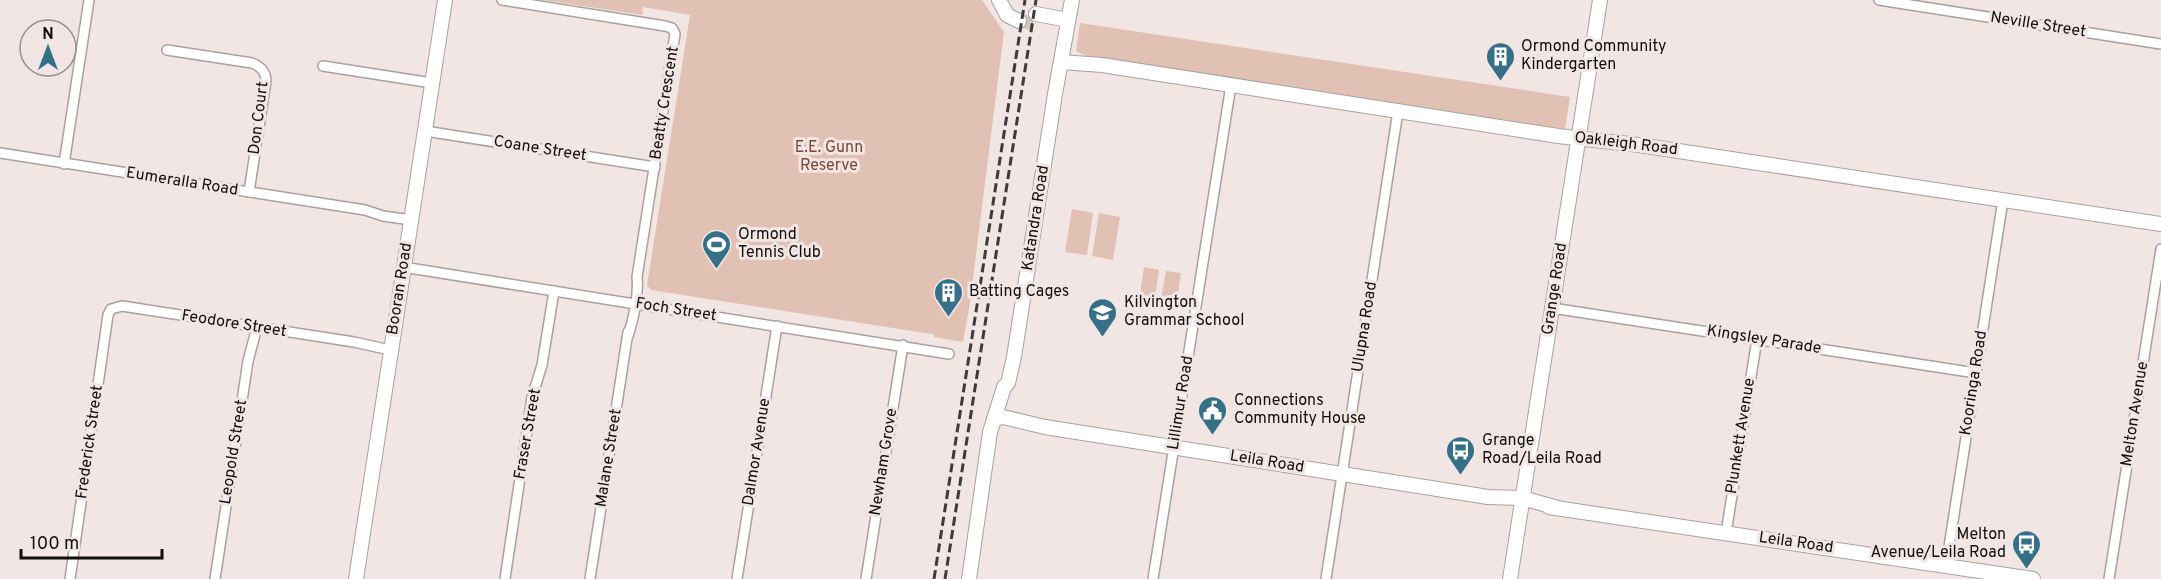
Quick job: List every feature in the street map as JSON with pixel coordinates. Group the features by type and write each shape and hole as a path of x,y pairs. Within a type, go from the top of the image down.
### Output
{"street":[{"path":"64,164 89,0"},
{"name":"Booran Road","path":"356,579 445,0"},
{"name":"Beatty Crescent","path":"502,0 672,28 675,40 633,303"},
{"path":"999,0 1007,15 1020,16 1006,0"},
{"name":"Katandra Road","path":"969,579 990,442 999,420 1004,387 1008,383 1072,0"},
{"name":"Grange Road","path":"1510,579 1600,0"},
{"name":"Neville Street","path":"1879,0 2161,44"},
{"path":"1036,19 1068,24"},
{"name":"Don Court","path":"167,50 252,63 265,74 266,81 249,192"},
{"name":"Oakleigh Road","path":"1061,58 1084,59 1090,64 2161,224"},
{"path":"323,66 432,83"},
{"name":"Lillimur Road","path":"1154,579 1231,85"},
{"name":"Ulupna Road","path":"1326,579 1398,111"},
{"name":"Coane Street","path":"425,131 655,167"},
{"name":"Eumeralla Road","path":"0,153 365,210 383,216 411,217"},
{"name":"Kooringa Road","path":"1946,566 2003,200"},
{"name":"Melton Avenue","path":"2109,579 2161,249"},
{"name":"Foch Street","path":"403,267 949,354"},
{"name":"Fraser Street","path":"505,579 532,397 543,360 554,291"},
{"name":"Malane Street","path":"590,579 633,303"},
{"name":"Feodore Street","path":"114,308 122,306 391,347"},
{"name":"Frederick Street","path":"70,579 108,315 114,308"},
{"name":"Kingsley Parade","path":"1552,308 1976,373"},
{"name":"Dalmor Avenue","path":"737,579 777,326"},
{"name":"Leopold Street","path":"215,579 253,327"},
{"name":"Plunkett Avenue","path":"1726,533 1756,339"},
{"name":"Newham Grove","path":"866,579 903,345"},
{"name":"Leila Road","path":"999,420 1558,508 2033,579"}],"green space":[{"name":"E.E. Gunn Reserve","path":"544,0 982,0 1004,32 970,303 963,342 934,337 934,334 651,290 647,285 690,15 643,7 642,15"},
{"path":"1080,23 1570,97 1565,129 1091,58 1076,51"},
{"path":"1072,209 1093,213 1087,255 1065,252"},
{"path":"1099,213 1120,217 1113,260 1092,256"},
{"path":"1144,267 1159,270 1154,303 1139,301"},
{"path":"1166,271 1181,273 1176,306 1160,304"}],"tunnel":[{"path":"1019,21 1035,23"}],"railway":[{"path":"934,579 1025,0"},
{"path":"945,579 1036,0"}],"place":[{"name":"Ormond Community Kindergarten","path":"1500,82"},
{"name":"Ormond Tennis Club","path":"717,270"},
{"name":"Batting Cages","path":"948,318"},
{"name":"Kilvington Grammar School","path":"1103,338"},
{"name":"Connections Community House","path":"1213,436"},
{"name":"Grange Road/Leila Road","path":"1461,476"},
{"name":"Melton Avenue/Leila Road","path":"2027,570"}]}
